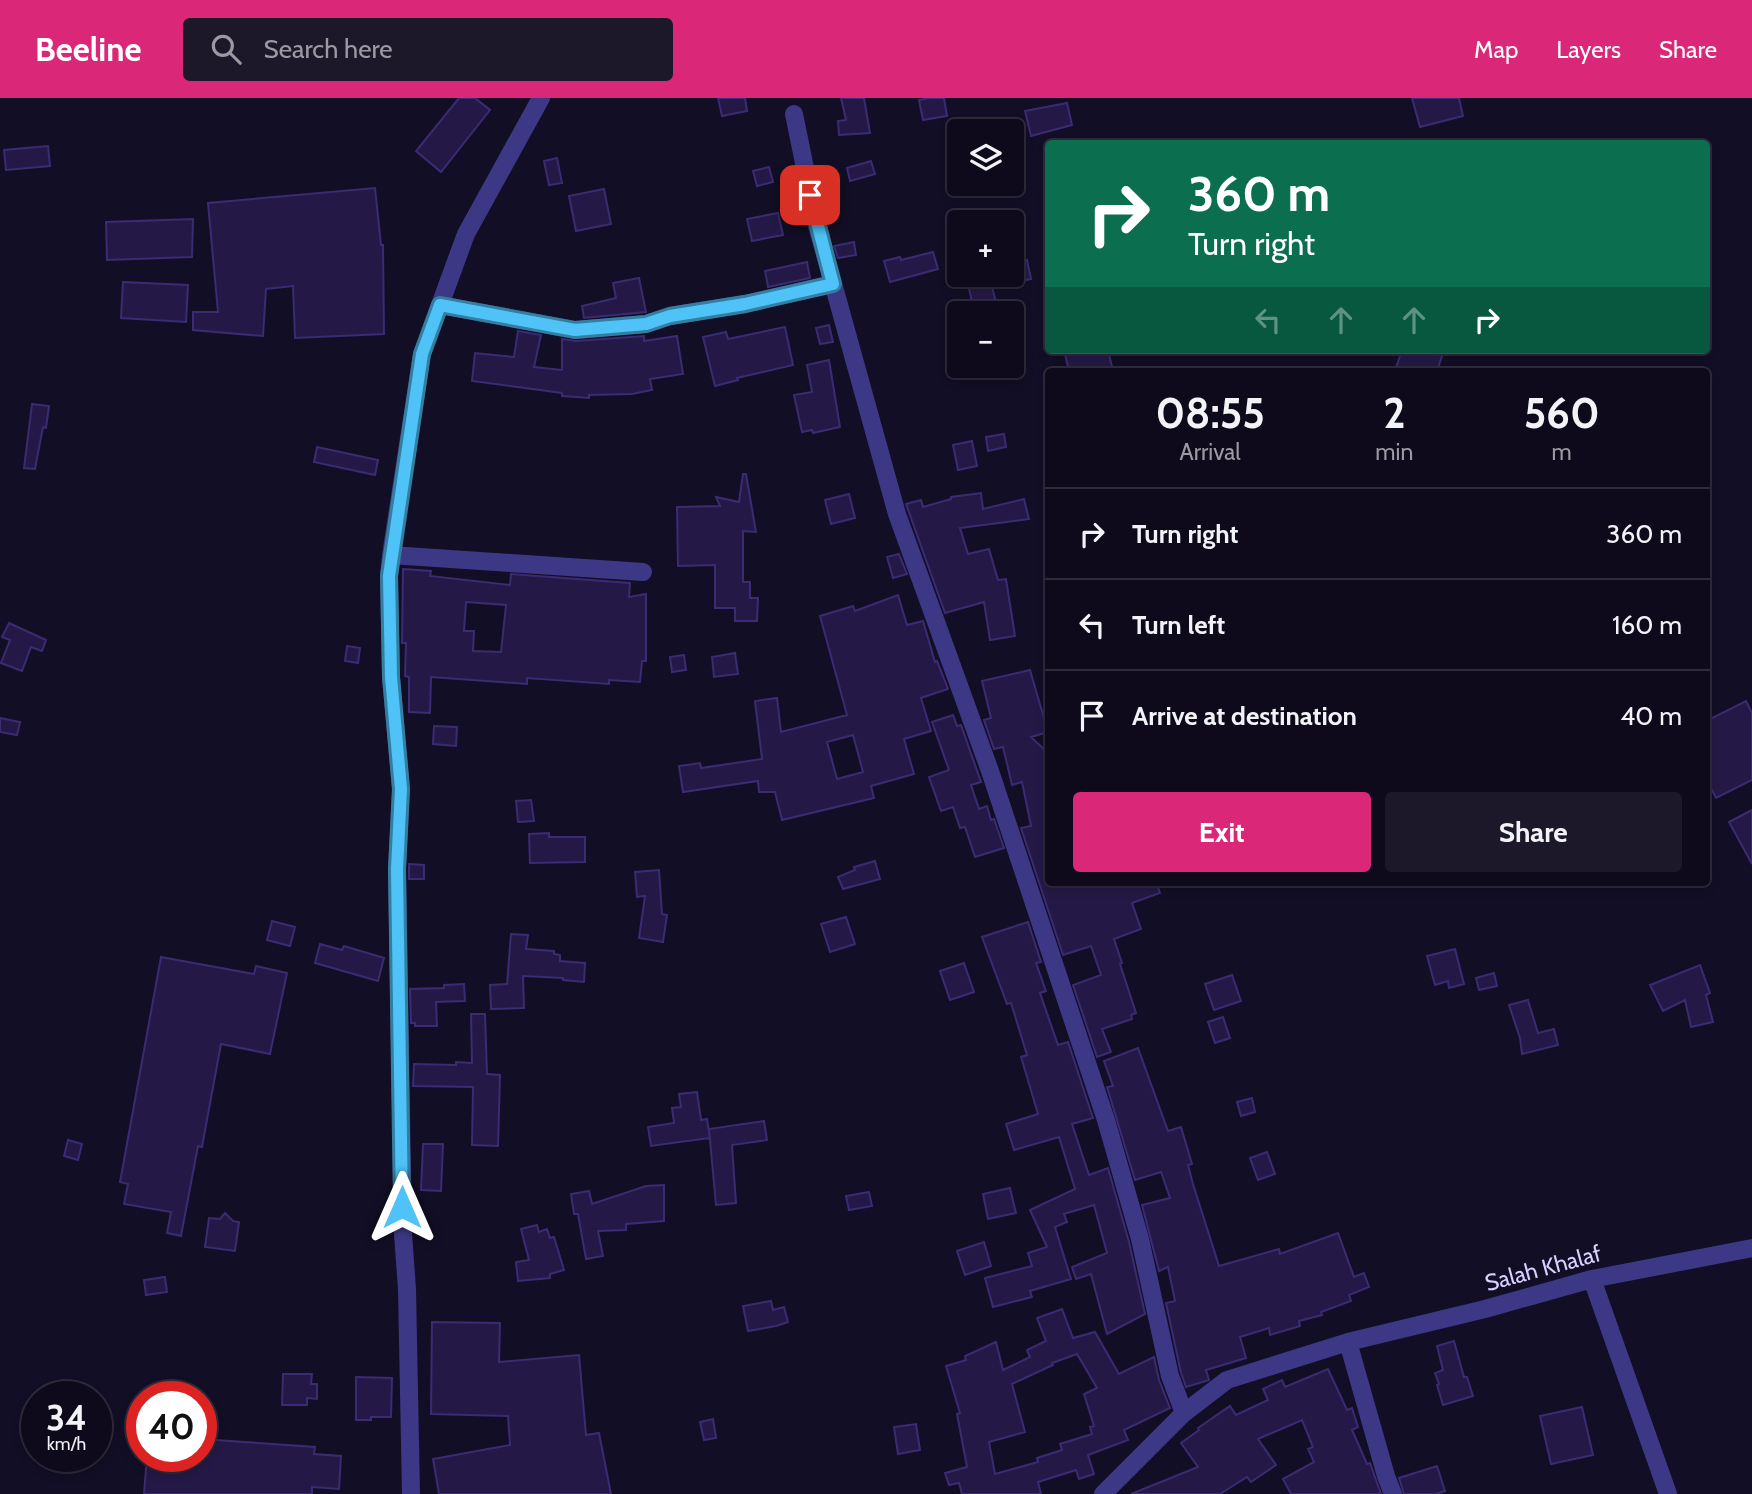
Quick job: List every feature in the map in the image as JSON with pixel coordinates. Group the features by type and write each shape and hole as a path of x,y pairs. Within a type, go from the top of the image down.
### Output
{"street":[{"path":"411,1494 407,1289 403,1234 397,869 401,789 391,677 389,576 422,354 466,234 541,98"},
{"path":"794,114 816,222 897,514 990,771 1106,1120 1140,1239 1170,1376 1184,1413"},
{"path":"440,305 575,330 646,324 670,316 745,304 833,284"},
{"path":"391,555 643,572"},
{"name":"Salah Khalaf","path":"1103,1494 1120,1487 1184,1413 1227,1380 1348,1342 1485,1309 1592,1279 1752,1248"},
{"path":"1592,1279 1668,1494"},
{"path":"1348,1342 1393,1494"}],"building":[{"path":"459,98 475,98 490,110 441,172 416,151"},
{"path":"718,98 745,98 747,111 722,116"},
{"path":"841,98 864,98 870,133 839,135 838,121 846,120"},
{"path":"944,98 947,116 923,120 919,100"},
{"path":"1412,98 1459,98 1463,116 1420,127"},
{"path":"1067,103 1072,125 1031,136 1025,111"},
{"path":"48,146 50,166 6,170 4,150"},
{"path":"557,158 562,183 549,185 544,161"},
{"path":"871,161 875,174 850,181 847,168"},
{"path":"769,167 773,182 757,186 753,171"},
{"path":"375,188 383,245 384,334 295,338 293,286 266,289 263,336 193,330 193,312 218,312 208,203"},
{"path":"604,189 611,224 576,231 569,196"},
{"path":"778,213 783,235 752,241 747,219"},
{"path":"193,219 192,257 107,260 106,222"},
{"path":"854,242 856,255 838,258 834,246"},
{"path":"933,252 938,269 890,282 884,261"},
{"path":"1027,260 1031,279 1024,280 1024,261"},
{"path":"807,262 810,278 768,287 765,271"},
{"path":"639,278 646,312 584,318 582,306 616,298 613,283"},
{"path":"123,282 188,285 186,322 121,318"},
{"path":"969,287 992,287 996,301 972,301"},
{"path":"829,325 833,342 820,344 816,328"},
{"path":"785,327 793,365 715,386 703,337 726,332 728,339"},
{"path":"518,331 541,335 534,367 562,370 562,339 576,341 644,336 644,341 677,336 683,374 650,379 652,390 632,394 589,395 589,398 472,381 475,353 514,357"},
{"path":"1065,354 1109,354 1112,367 1108,368 1068,368"},
{"path":"1401,354 1443,354 1438,368 1396,368"},
{"path":"829,360 840,427 813,433 812,430 802,432 794,395 812,392 807,365"},
{"path":"32,404 49,406 35,469 24,468"},
{"path":"1004,434 1006,447 988,451 986,437"},
{"path":"972,441 977,466 958,470 953,445"},
{"path":"317,447 378,460 375,475 314,462"},
{"path":"743,474 746,474 756,532 743,531 743,582 750,582 750,598 758,598 757,621 735,621 735,608 715,608 715,565 678,566 677,507 720,506 716,497 739,502"},
{"path":"981,493 983,509 1024,499 1029,519 960,528 968,554 989,549 998,580 1006,579 1015,636 990,640 984,602 945,613 906,504 921,500 923,507 951,497"},
{"path":"849,494 855,518 831,524 825,500"},
{"path":"899,554 907,574 893,578 887,557"},
{"path":"403,569 431,571 430,576 510,585 511,574 630,583 629,597 646,594 646,661 642,661 640,682 609,680 609,684 527,678 527,684 431,677 430,713 409,712 409,677 405,676 406,643 402,643","holes":["466,602 506,605 501,652 473,651 474,631 464,631"]},
{"path":"898,595 907,625 923,621 935,662 937,661 948,689 921,698 931,731 904,739 914,774 871,786 874,798 782,820 775,792 759,792 758,781 683,792 679,766 700,763 701,768 762,759 755,701 777,698 781,732 847,715 820,616 853,606 855,611","holes":["853,735 863,772 837,779 827,742"]},
{"path":"9,623 46,640 42,651 31,647 22,671 1,663 10,640 2,637"},
{"path":"347,646 360,648 358,663 345,661"},
{"path":"735,653 738,674 714,677 712,657"},
{"path":"684,655 686,670 672,672 670,657"},
{"path":"1030,670 1045,722 1045,733 1031,737 1045,750 1045,886 1157,886 1160,893 1132,903 1141,929 1114,939 1136,1013 1131,1015 1132,1019 1102,1029 1111,1052 1097,1057 1073,985 1101,975 1091,946 1063,955 1021,828 1031,826 1022,782 1012,785 1003,747 994,749 984,720 991,718 982,681"},
{"path":"1746,701 1752,713 1752,780 1716,798 1710,786 1710,719"},
{"path":"953,715 957,726 961,725 981,782 971,785 979,809 987,806 1004,848 975,857 965,827 960,828 953,807 941,811 929,777 949,770 932,722"},
{"path":"0,718 20,722 17,735 0,732"},
{"path":"434,726 457,727 456,746 433,744"},
{"path":"531,800 534,821 518,822 516,801"},
{"path":"1752,810 1752,864 1729,822"},
{"path":"549,833 549,837 585,837 585,862 530,863 529,834"},
{"path":"875,861 880,879 843,889 838,877 855,870 854,867"},
{"path":"409,864 424,865 424,879 409,879"},
{"path":"659,870 662,914 667,915 663,942 639,938 645,896 637,897 635,872"},
{"path":"846,917 855,944 830,952 821,924"},
{"path":"272,921 295,927 290,946 267,940"},
{"path":"1028,922 1041,962 1036,963 1046,991 1040,993 1058,1045 1068,1042 1093,1118 1072,1124 1089,1175 1108,1168 1129,1242 1145,1314 1107,1334 1091,1274 1076,1279 1072,1267 1107,1253 1094,1205 1064,1214 1067,1222 1055,1227 1071,1279 1030,1291 1032,1297 993,1307 985,1278 1032,1266 1028,1253 1047,1247 1030,1210 1075,1189 1059,1137 1014,1150 1006,1124 1038,1114 1021,1057 1027,1055 1011,1003 1007,1004 982,937"},
{"path":"511,934 528,935 526,949 554,951 554,954 560,955 560,961 585,963 584,982 523,976 524,1008 491,1009 490,985 507,984"},
{"path":"320,944 342,950 344,946 384,958 378,981 315,963"},
{"path":"1455,949 1464,984 1449,988 1448,981 1435,985 1427,956"},
{"path":"161,957 254,974 256,966 287,973 270,1054 221,1044 202,1147 198,1146 181,1236 167,1233 171,1212 124,1204 128,1184 120,1182"},
{"path":"964,963 974,992 950,1000 940,971"},
{"path":"1700,965 1710,993 1706,995 1713,1022 1691,1027 1685,1000 1663,1011 1650,985"},
{"path":"1494,973 1497,986 1479,990 1476,978"},
{"path":"1232,975 1241,1001 1214,1010 1205,984"},
{"path":"464,984 465,1001 436,1002 437,1026 415,1026 415,1023 411,1023 410,989 444,988 444,985"},
{"path":"1528,1000 1538,1033 1554,1029 1558,1045 1522,1054 1520,1038 1509,1005"},
{"path":"471,1014 485,1014 487,1074 500,1075 498,1146 472,1145 473,1087 413,1086 414,1064 472,1063"},
{"path":"1223,1017 1230,1038 1215,1043 1208,1022"},
{"path":"1138,1048 1168,1131 1181,1127 1192,1164 1188,1165 1193,1184 1219,1266 1279,1249 1280,1254 1338,1233 1354,1277 1364,1273 1369,1287 1349,1295 1351,1301 1321,1312 1322,1315 1299,1321 1300,1326 1270,1335 1269,1328 1240,1337 1246,1358 1206,1370 1209,1380 1186,1387 1166,1303 1175,1301 1168,1267 1159,1271 1142,1205 1170,1198 1161,1172 1135,1180 1107,1087 1113,1086 1104,1061"},
{"path":"697,1092 701,1120 707,1119 710,1138 651,1146 648,1127 674,1123 672,1108 681,1107 679,1094"},
{"path":"1252,1098 1255,1112 1241,1116 1237,1102"},
{"path":"764,1121 767,1140 732,1145 736,1203 716,1205 709,1129"},
{"path":"68,1140 82,1144 78,1160 64,1156"},
{"path":"423,1144 443,1144 441,1191 421,1190"},
{"path":"1267,1152 1275,1174 1258,1180 1250,1158"},
{"path":"664,1185 664,1221 626,1224 626,1230 598,1231 603,1256 586,1259 578,1214 574,1214 571,1194 589,1191 592,1204 646,1186"},
{"path":"1010,1188 1016,1213 988,1219 983,1194"},
{"path":"869,1192 872,1206 849,1210 846,1196"},
{"path":"225,1213 233,1221 239,1222 235,1251 205,1247 209,1218 220,1219"},
{"path":"537,1225 539,1232 547,1229 550,1238 554,1237 564,1270 550,1274 550,1278 518,1281 516,1262 529,1260 521,1229"},
{"path":"984,1242 991,1266 965,1275 957,1251"},
{"path":"165,1277 167,1292 146,1295 144,1280"},
{"path":"771,1301 773,1310 784,1307 788,1322 748,1331 743,1306"},
{"path":"1062,1309 1073,1338 1095,1332 1119,1374 1154,1357 1159,1380 1170,1408 1124,1430 1128,1440 1088,1455 1094,1474 1079,1479 1076,1470 1038,1482 1041,1494 962,1494 959,1483 949,1485 945,1473 967,1467 957,1414 960,1413 946,1366 966,1360 965,1356 996,1342 1003,1370 1030,1357 1027,1350 1046,1341 1037,1318","holes":["1077,1354 1097,1388 1084,1394 1094,1426 1090,1427 1092,1434 1060,1444 1062,1450 1037,1458 1038,1462 995,1474 989,1442 1025,1432 1012,1384 1053,1365 1052,1363"]},
{"path":"432,1322 500,1323 499,1362 579,1355 586,1435 599,1433 611,1494 439,1494 433,1459 510,1445 508,1416 431,1414"},
{"path":"1454,1341 1464,1377 1467,1377 1473,1396 1443,1405 1435,1373 1443,1370 1437,1346"},
{"path":"1328,1369 1347,1410 1352,1408 1358,1427 1352,1430 1367,1464 1370,1463 1381,1494 1291,1494 1283,1479 1314,1462 1308,1449 1313,1447 1302,1420 1258,1439 1276,1465 1251,1482 1247,1477 1220,1494 1131,1494 1198,1467 1181,1443 1230,1406 1236,1415 1268,1400 1263,1389 1282,1380 1285,1387"},
{"path":"283,1374 312,1374 311,1384 317,1384 317,1399 307,1398 307,1405 282,1405"},
{"path":"356,1377 392,1378 391,1417 356,1420"},
{"path":"1582,1407 1593,1455 1551,1464 1540,1416"},
{"path":"713,1419 716,1438 704,1440 700,1422"},
{"path":"916,1424 920,1450 898,1454 894,1427"},
{"path":"217,1440 315,1447 314,1454 341,1456 339,1489 312,1487 312,1494 144,1494 146,1472 217,1472"},
{"path":"1437,1466 1445,1491 1436,1494 1404,1494 1399,1478"}],"route":[{"path":"402,1207 397,869 401,789 391,677 389,576 422,354 440,305 575,330 646,324 670,316 745,304 833,284 810,195"}]}
